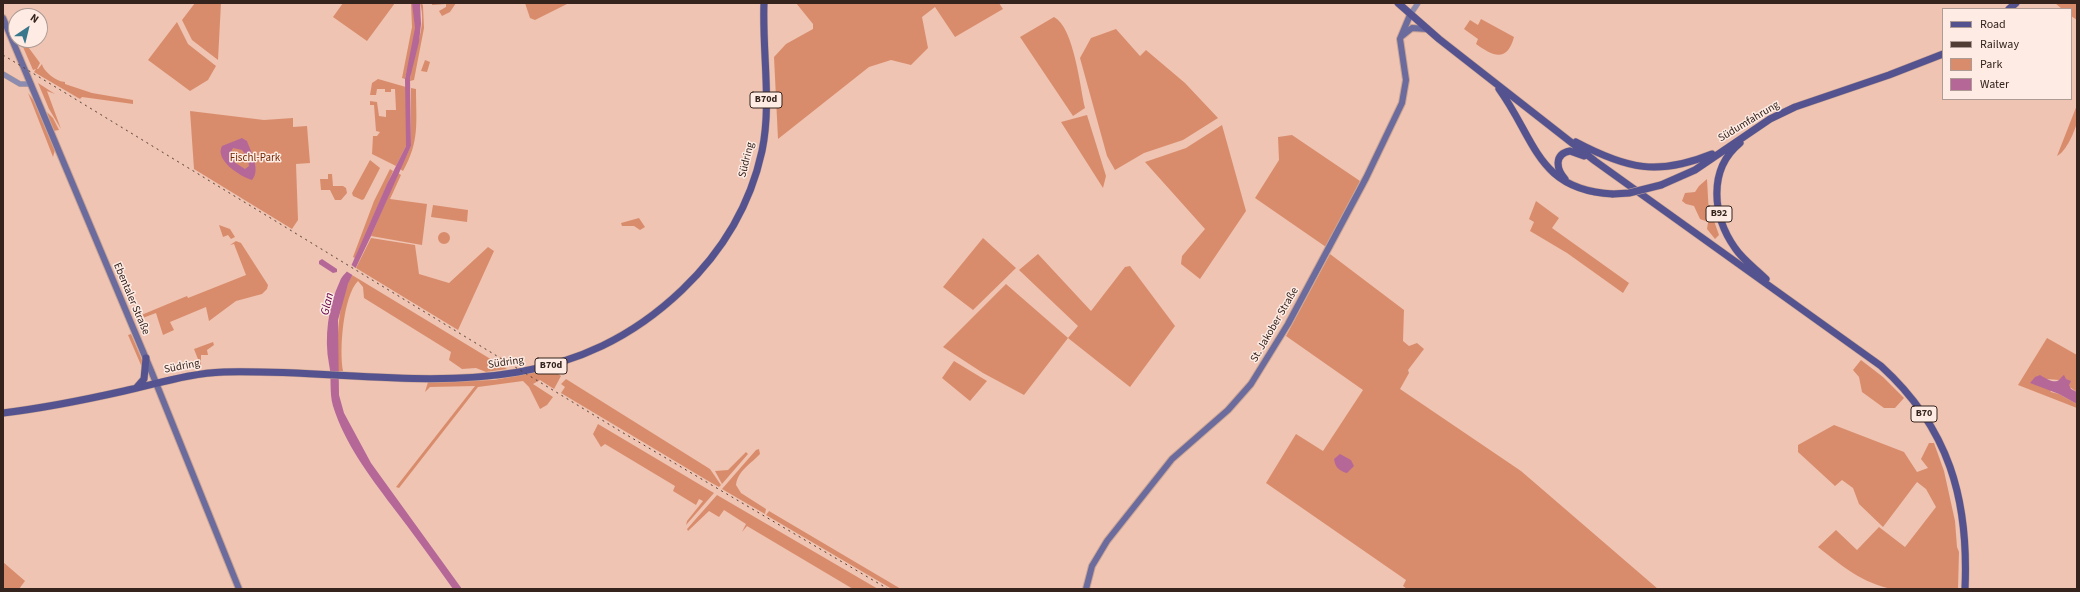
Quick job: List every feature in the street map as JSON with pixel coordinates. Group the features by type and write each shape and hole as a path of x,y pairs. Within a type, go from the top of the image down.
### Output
{"main road":[{"name":"Südring","path":"3,413 78,401 192,375 220,372 323,373 456,379 500,376 537,369 573,358 612,340 648,318 676,296 702,269 734,226 749,194 757,171 765,122 764,3"},
{"name":"B70","path":"1398,3 1427,29 1595,161 1669,216 1782,294 1881,366 1904,389 1933,428 1944,448 1953,472 1960,498 1965,544 1965,589"},
{"path":"1400,39 1410,15"},
{"name":"Ebentaler Straße","path":"3,18 146,358 239,589"},
{"path":"1400,39 1405,32 1412,28 1427,29"},
{"name":"St. Jakober Straße","path":"1086,589 1092,566 1099,551 1182,448 1240,398 1252,384 1270,354 1322,262 1401,107 1406,89 1406,80 1400,39"},
{"name":"Südumfahrung","path":"1494,82 1514,110 1542,163 1558,177 1569,184 1588,191 1613,194 1629,193 1661,185 1695,170 1759,126 1795,108 1889,75 1942,54"},
{"name":"B92","path":"1759,126 1737,145 1723,164 1717,188 1718,209 1722,224 1736,249 1782,294"},
{"name":"B92","path":"1558,132 1604,157 1630,166 1659,168 1682,165 1724,150"},
{"path":"1569,184 1559,173 1559,158 1562,155 1570,151 1576,152 1595,161"},
{"path":"133,389 144,379 146,358"}],"street":[{"path":"1410,15 1418,3"},
{"path":"3,74 20,84 31,84"}],"green space":[{"path":"195,3 221,3 218,60 192,40 182,20"},
{"path":"343,3 395,3 367,41 333,17"},
{"path":"411,3 416,17 412,51 405,79 402,78 412,27"},
{"path":"420,3 422,3 423,6 424,28 414,80 410,81 413,62 421,32 422,13"},
{"path":"432,3 456,3 450,12 442,16 439,11 446,7 446,4 432,5"},
{"path":"525,3 569,3 535,20 530,18"},
{"path":"796,3 999,3 1003,9 955,37 935,7 922,17 928,48 911,65 891,60 869,67 778,139 774,57 786,44 813,29 813,24"},
{"path":"2055,3 2077,3 2077,20 2072,17 2072,8 2061,8"},
{"path":"1054,17 1061,23 1067,32 1075,58 1085,108 1073,116 1020,37"},
{"path":"1481,19 1514,37 1508,51 1499,55 1494,54 1476,44 1478,39 1464,29 1470,20 1478,25"},
{"path":"177,22 188,44 216,66 208,80 190,91 148,60"},
{"path":"1116,29 1140,56 1146,50 1185,83 1218,118 1183,140 1144,153 1115,170 1107,156 1080,58 1091,38"},
{"path":"23,48 29,48 40,63 37,69 42,64 51,76 65,82 65,84 92,93 133,100 133,104 82,97 80,99 34,72 36,69 33,70"},
{"path":"425,60 430,62 427,72 421,71"},
{"path":"378,79 406,87 406,146 396,166 372,154 373,136 377,136 380,132 376,131 374,105 370,105 370,101 377,102 379,116 386,117 386,110 396,110 395,89 391,89 391,92 385,92 385,89 377,89 376,95 370,95 372,83"},
{"path":"38,83 55,94 47,91 61,129 49,109"},
{"path":"411,88 416,89 416,131 415,141 403,171 400,169 411,146"},
{"path":"28,93 34,101 55,150 53,157"},
{"path":"2077,105 2077,120 2074,131 2067,146 2057,156"},
{"name":"Fischl-Park","path":"190,111 264,120 293,118 293,127 307,126 310,163 296,164 298,220 292,229 194,169"},
{"path":"47,112 53,118 59,130 53,131"},
{"path":"1087,115 1106,176 1103,188 1061,122"},
{"path":"1222,125 1246,211 1200,279 1181,264 1182,256 1205,229 1145,162 1186,148"},
{"path":"1292,135 1360,181 1326,247 1255,198 1279,160 1278,137"},
{"path":"370,160 380,168 364,199 362,200 353,196 352,193"},
{"path":"390,169 393,171 355,258 353,257 374,201"},
{"path":"398,173 401,175 390,199 427,204 422,245 371,236"},
{"path":"328,174 332,174 333,186 343,186 346,188 347,193 341,200 335,200 330,190 321,190 320,179 328,179"},
{"path":"1707,179 1709,215 1713,218 1719,235 1715,239 1707,229 1708,222 1700,219 1694,206 1686,204 1682,201 1685,193 1695,192"},
{"path":"1536,201 1559,218 1552,228 1629,283 1623,293 1567,253 1530,231 1534,222 1529,219"},
{"path":"433,205 468,210 467,222 431,217"},
{"path":"639,218 645,227 640,230 634,226 622,226 621,223"},
{"path":"219,225 230,229 235,237 231,239 228,235 223,237"},
{"path":"444,232 448,234 450,238 448,242 444,244 440,242 438,238 440,234"},
{"path":"371,238 415,245 419,274 449,283 488,247 494,251 458,330 356,268"},
{"path":"983,238 1016,268 973,310 943,287"},
{"path":"236,241 241,243 268,285 267,289 262,294 236,301 209,321 206,307 170,322 174,330 163,335 156,313 140,319 139,316 187,296 188,298 246,275 234,244 230,245"},
{"path":"1038,254 1091,311 1125,267 1130,266 1175,326 1130,387 1068,338 1078,326 1019,270"},
{"path":"1330,254 1404,310 1403,341 1409,346 1417,343 1424,349 1408,370 1409,373 1400,389 1521,471 1658,589 1407,589 1403,586 1406,580 1266,483 1296,434 1323,451 1363,390 1286,336"},
{"path":"352,275 507,369 486,372 476,368 462,369 449,360 451,352 364,298 363,287 358,281 353,288 349,299 343,324 343,371 338,371 339,322 343,298"},
{"path":"1006,284 1068,338 1024,395 983,373 943,347"},
{"path":"131,334 145,367 144,372 128,335"},
{"path":"2047,338 2077,355 2077,392 2059,380 2046,379 2051,392 2059,394 2077,404 2077,408 2018,385"},
{"path":"213,342 214,345 207,350 208,355 201,355 201,367 194,349"},
{"path":"1861,360 1883,377 1904,398 1895,408 1884,408 1862,392 1859,377 1853,370"},
{"path":"954,361 987,381 970,401 942,378"},
{"path":"551,369 561,376 554,389 540,380 533,384 553,397 547,405 540,409 529,387 523,381 478,387 399,488 396,487 475,386 430,387 425,392 428,382 494,380"},
{"path":"566,379 710,469 721,485 719,487 710,482 561,393 565,387 561,384"},
{"path":"598,424 714,493 686,525 687,521 703,501 699,499 696,505 673,491 675,486 605,444 601,447 593,434"},
{"path":"1834,425 1904,452 1917,472 1928,468 1921,459 1929,443 1934,443 1944,471 1955,521 1957,547 1959,552 1958,589 1893,589 1872,583 1853,573 1818,547 1836,530 1857,550 1879,527 1905,547 1936,507 1926,489 1917,482 1883,527 1859,504 1853,488 1842,480 1835,486 1798,452 1798,445"},
{"path":"759,449 760,454 742,471 736,485 741,493 766,509 765,514 722,489 756,450"},
{"path":"746,452 748,454 722,484 715,471 728,470"},
{"path":"717,495 878,589 853,589 747,526 742,532 746,524 724,510 719,517 709,511 688,531 687,529"},
{"path":"769,511 901,589 892,589 766,515"},
{"path":"3,562 25,581 19,589 3,589"}],"water":[{"path":"412,3 420,3 421,24 419,42 410,78 411,146 348,284 338,320 339,395 344,413 371,463 462,589 453,589 358,459 338,420 331,396 327,333 330,311 336,291 341,279 352,264 387,184 406,146 405,79 415,28"},
{"path":"242,138 247,141 253,156 256,171 252,180 236,172 225,162 222,157 222,146","holes":["233,148 242,150 248,158 249,166 245,169 234,162 231,152"]},
{"path":"322,259 337,269 337,272 333,273 319,264 319,261"},
{"path":"2040,375 2050,380 2057,381 2064,375 2066,379 2071,381 2069,385 2071,389 2077,392 2077,404 2059,394 2030,383 2035,377"},
{"path":"1340,454 1351,460 1354,466 1347,473 1340,470 1335,464 1334,459"}],"pier":[{"path":"350,264 357,269 354,276 346,271"}],"railway":[{"path":"3,55 620,431 888,589"}],"water label":[{"name":"Glan","path":"328,304"}]}
